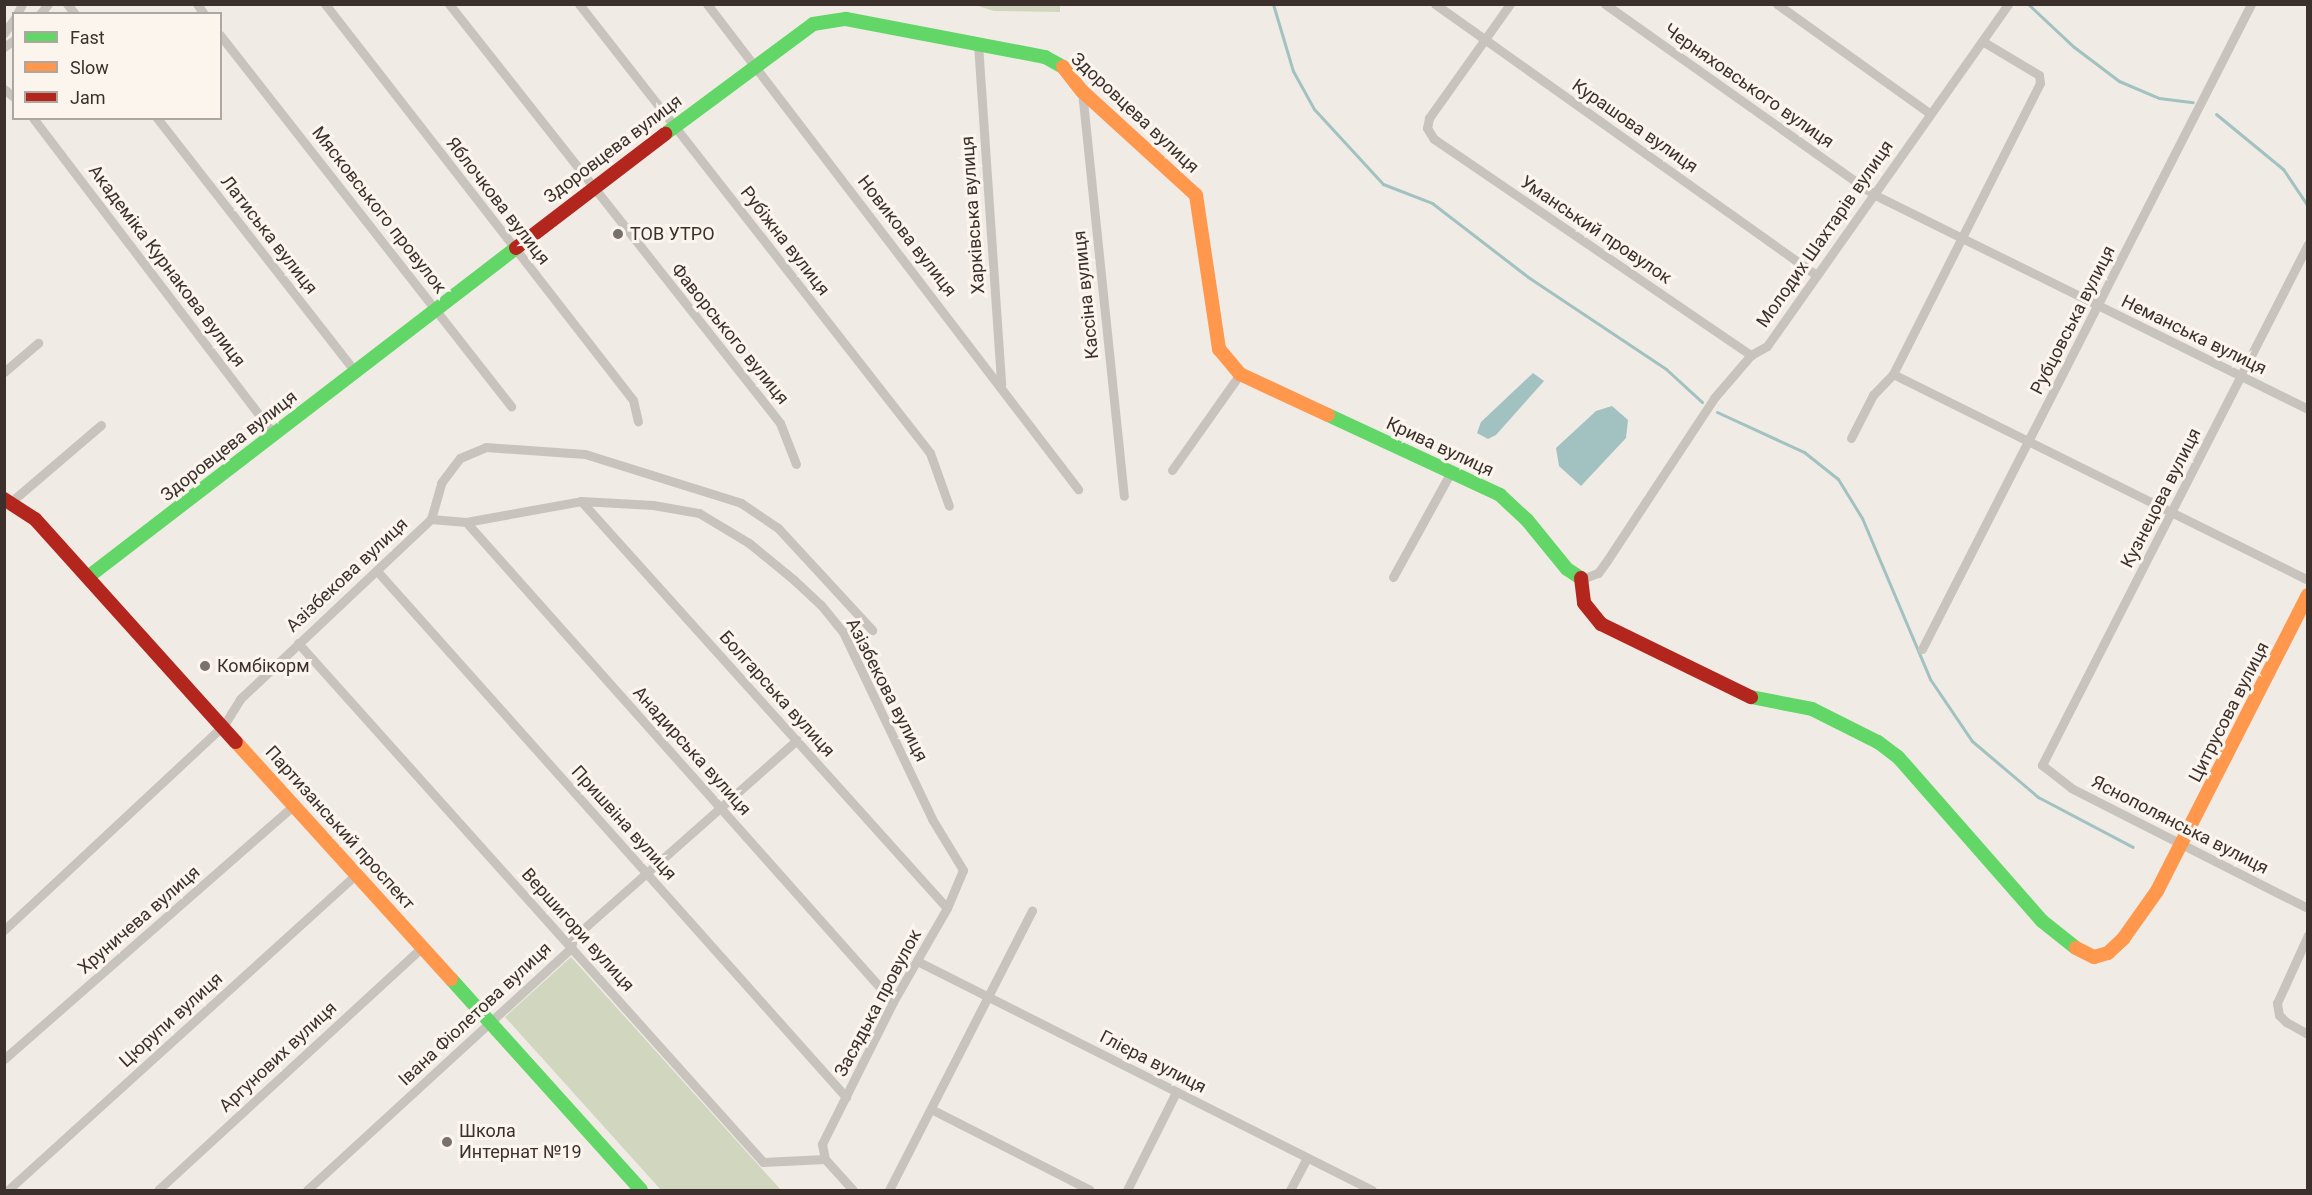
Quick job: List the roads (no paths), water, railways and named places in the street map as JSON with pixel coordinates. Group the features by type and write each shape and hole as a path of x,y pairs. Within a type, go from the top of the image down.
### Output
{"street":[{"name":"Яблочкова вулиця","path":"325,4 633,400 638,421"},
{"name":"Фаворського вулиця","path":"449,4 592,188 780,423 796,464"},
{"name":"Рубіжна вулиця","path":"579,4 930,453 949,506"},
{"name":"Новикова вулиця","path":"707,4 1001,384 1078,489"},
{"name":"Курашова вулиця","path":"1435,4 1817,274"},
{"path":"1485,41 1510,4"},
{"name":"Черняховського вулиця","path":"1605,4 1873,194"},
{"path":"1777,4 1929,114"},
{"name":"Молодих Шахтарів вулиця","path":"1582,579 1598,573 1701,417 1751,355 1767,346 2008,4"},
{"name":"Рубцовська вулиця","path":"1922,649 2099,306 2251,4"},
{"name":"Здоровцева вулиця","path":"88,577 434,308 753,66 813,24 846,19 1045,57 1069,71 1082,91 1196,195"},
{"name":"Мясковського провулок","path":"222,38 511,406"},
{"name":"Уманський провулок","path":"1485,41 1429,118 1427,128 1434,139 1751,355"},
{"path":"1851,438 1873,395 1893,374 2041,79 1982,41"},
{"name":"Харківська вулиця","path":"978,45 1001,384"},
{"name":"Кассіна вулиця","path":"1082,91 1124,496"},
{"name":"Академіка Курнакова вулиця","path":"35,120 274,434"},
{"name":"Латиська вулиця","path":"159,120 355,371"},
{"name":"Неманська вулиця","path":"1873,194 2307,409"},
{"name":"Крива вулиця","path":"1196,195 1219,349 1240,374 1500,495 1514,506 1567,569 1582,579"},
{"name":"Кузнецова вулиця","path":"2042,765 2172,514 2307,244"},
{"path":"4,372 38,343"},
{"path":"1172,470 1240,374"},
{"path":"1893,374 2307,580"},
{"path":"8,500 101,425"},
{"path":"431,519 441,483 460,458 486,447 585,454 741,503 778,528 872,630"},
{"path":"1393,577 1451,472"},
{"name":"Партизанський проспект","path":"8,500 36,519 224,725 640,1191"},
{"name":"Азізбекова вулиця","path":"4,930 224,725 240,699 431,519 466,522 581,501 653,505 699,513 749,543 821,604 843,632 932,819 961,862"},
{"name":"Болгарська вулиця","path":"581,501 947,908"},
{"name":"Анадирська вулиця","path":"466,522 893,1002"},
{"name":"Пришвіна вулиця","path":"377,571 846,1097"},
{"name":"Цитрусова вулиця","path":"1582,579 1584,603 1590,615 1601,624 1740,695 1812,709 1851,726 1898,757 2042,921 2079,950 2094,957 2108,953 2135,927 2182,845 2307,595"},
{"name":"Вершигори вулиця","path":"298,643 763,1161 825,1159"},
{"name":"Івана Фіолетова вулиця","path":"307,1191 571,948 573,938 797,741"},
{"name":"Яснополянська вулиця","path":"2042,765 2071,788 2307,908"},
{"name":"Хруничева вулиця","path":"4,1059 295,804"},
{"name":"Засядька провулок","path":"825,1159 822,1144 893,1002 919,962 962,879 961,862"},
{"name":"Цюрупи вулиця","path":"8,1191 356,875"},
{"path":"889,1191 1032,910"},
{"path":"2307,935 2277,1003 2279,1015 2286,1023 2307,1034"},
{"name":"Аргунових вулиця","path":"158,1191 421,948"},
{"name":"Глієра вулиця","path":"919,962 1372,1191"},
{"path":"1127,1191 1176,1092"},
{"path":"931,1109 1090,1191"},
{"path":"1290,1191 1307,1158"},
{"path":"825,1159 853,1191"}],"water":[{"path":"1533,373 1544,381 1496,435 1488,439 1477,433 1481,422"},
{"path":"1612,406 1628,420 1626,438 1581,486 1559,466 1556,448 1596,411"}],"waterway":[{"path":"1273,4 1293,71 1314,109 1383,184 1432,203 1528,277 1666,369 1702,402"},
{"path":"2028,4 2074,47 2119,81 2159,98 2193,102"},
{"path":"2216,114 2283,169 2308,206"},
{"path":"1717,412 1804,452 1838,479 1862,518 1930,679 1972,741 2038,797 2133,847"}],"place":[{"name":"ТОВ УТРО","path":"618,234"},
{"name":"Комбікорм","path":"205,666"},
{"name":"Школа Интернат №19","path":"447,1142"}]}
